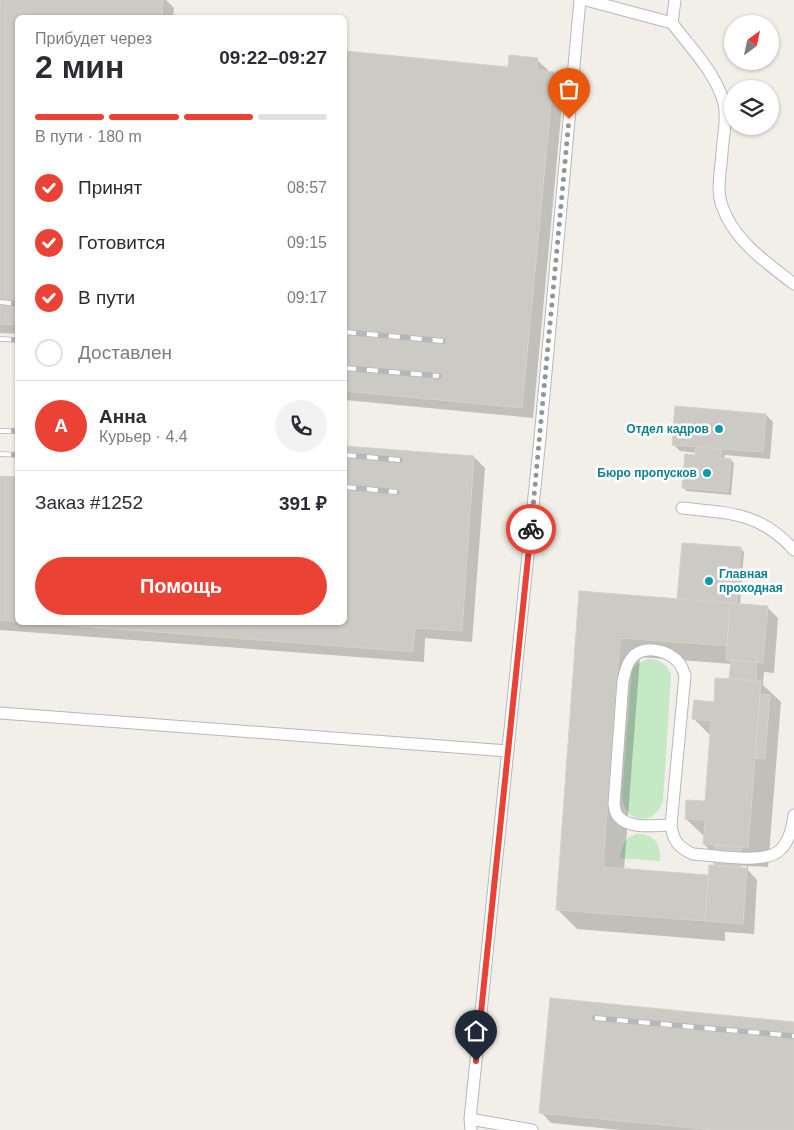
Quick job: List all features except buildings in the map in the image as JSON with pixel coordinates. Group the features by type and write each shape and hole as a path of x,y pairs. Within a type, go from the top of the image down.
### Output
{"lane":[{"path":"532,1130 470,1124 540,438 580,0"},
{"path":"586,0 672,24 707,68 717,85 723,102 720,185 722,205 736,234 794,284"},
{"path":"672,24 675,0"},
{"path":"682,508 751,518 779,534 794,550"},
{"path":"671,825 636,825 624,821 617,815 614,804 623,681 626,667 632,657 643,650 652,649 665,652 681,665 685,675 671,825 676,844 693,854 756,858 770,856 780,850 792,829 794,815"},
{"path":"0,713 508,751"}],"green space":[{"path":"647,659 662,662 671,675 663,801 659,810 653,815 640,819 628,812 622,795 632,670 636,665"},
{"path":"636,834 648,836 656,841 660,850 660,861 620,858 624,843"}],"railway":[{"path":"0,302 15,304"},
{"path":"347,332 443,341"},
{"path":"0,339 15,340"},
{"path":"347,368 439,376"},
{"path":"0,431 15,431"},
{"path":"0,454 15,455"},
{"path":"347,455 400,460"},
{"path":"347,487 397,492"},
{"path":"595,1018 794,1036"}],"way so far":[{"path":"531,529 569,119"}],"place":[{"name":"Отдел кадров","path":"719,429"},
{"name":"Бюро пропусков","path":"707,473"},
{"name":"Главная проходная","path":"709,581"}],"route":[{"path":"476,1061 531,529"}]}
